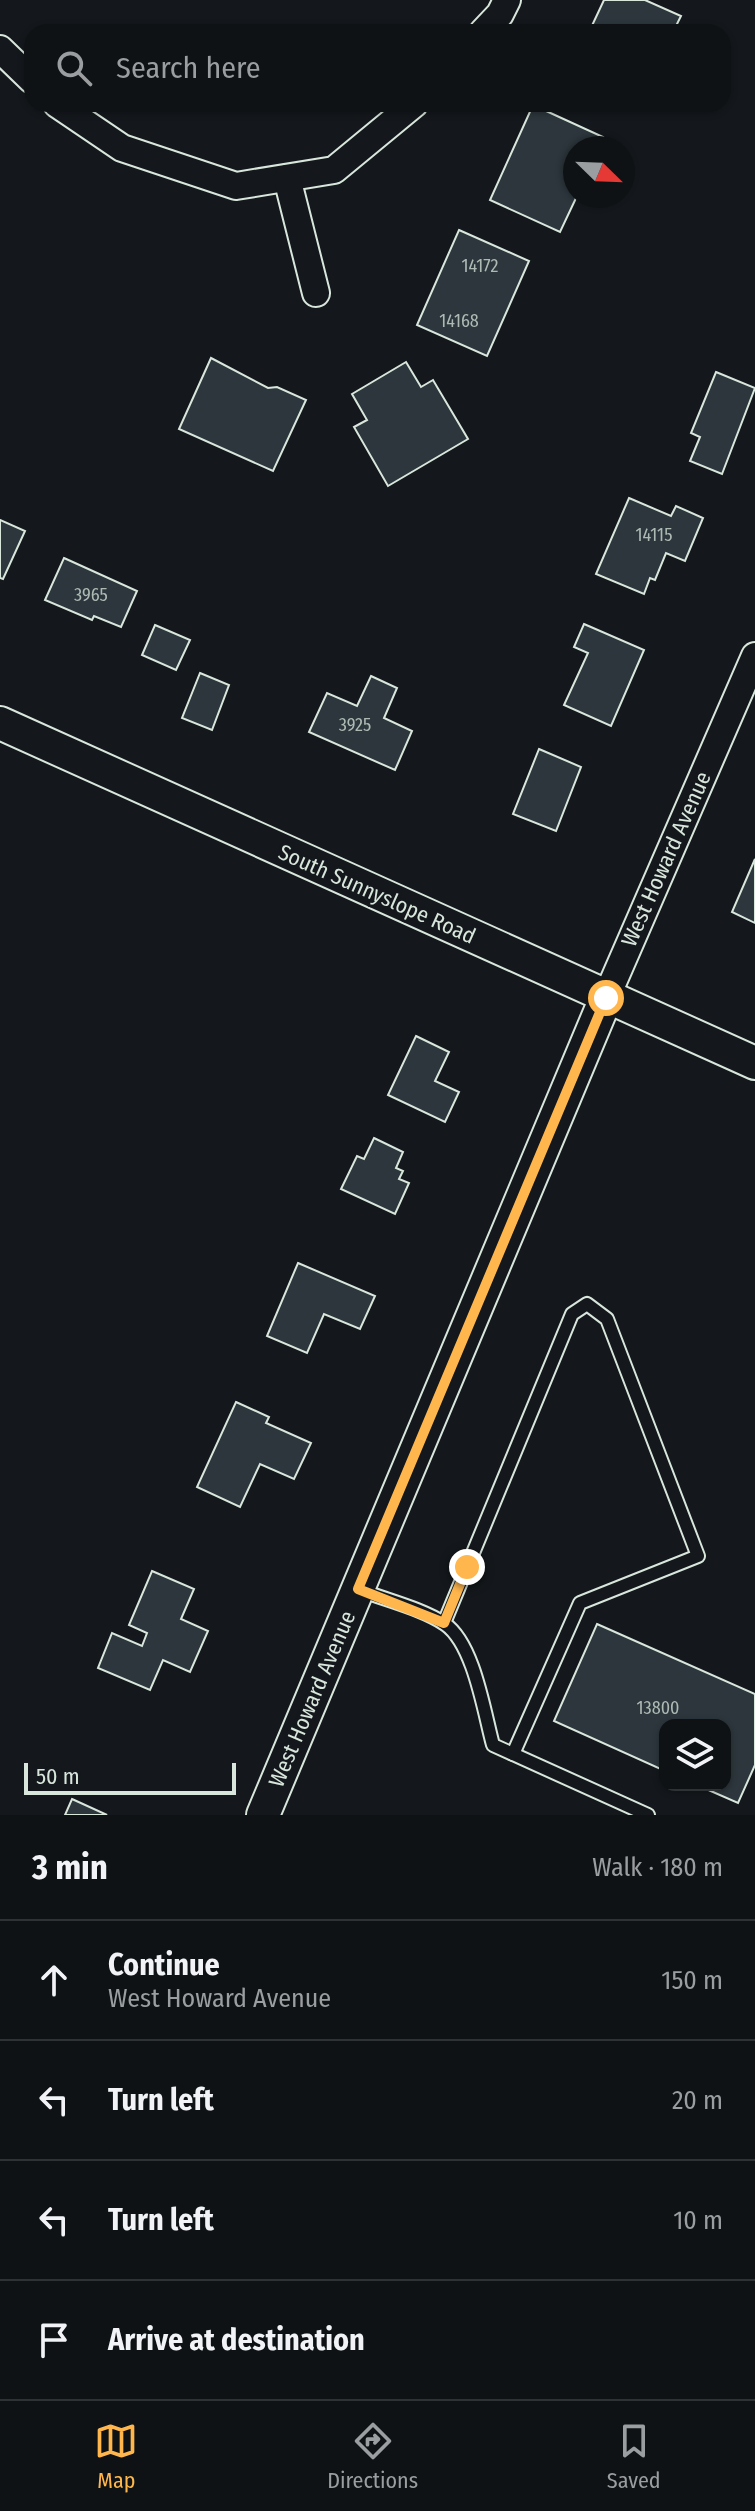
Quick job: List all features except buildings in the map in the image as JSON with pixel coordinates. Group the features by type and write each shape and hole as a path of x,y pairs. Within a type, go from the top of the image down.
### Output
{"street":[{"path":"491,24 507,0"},
{"path":"0,49 24,72"},
{"path":"69,112 122,148 236,186 334,170 404,112"},
{"path":"287,178 316,293"},
{"name":"West Howard Avenue","path":"263,1815 606,998 755,656"},
{"name":"South Sunnyslope Road","path":"0,723 755,1063"}],"lane":[{"path":"444,1623 572,1314 587,1304 607,1319 698,1556 580,1603 513,1754"},
{"path":"358,1589 444,1623 456,1634 467,1653 493,1745 648,1815"}],"route":[{"path":"467,1567 444,1623 358,1589 606,998"}]}
